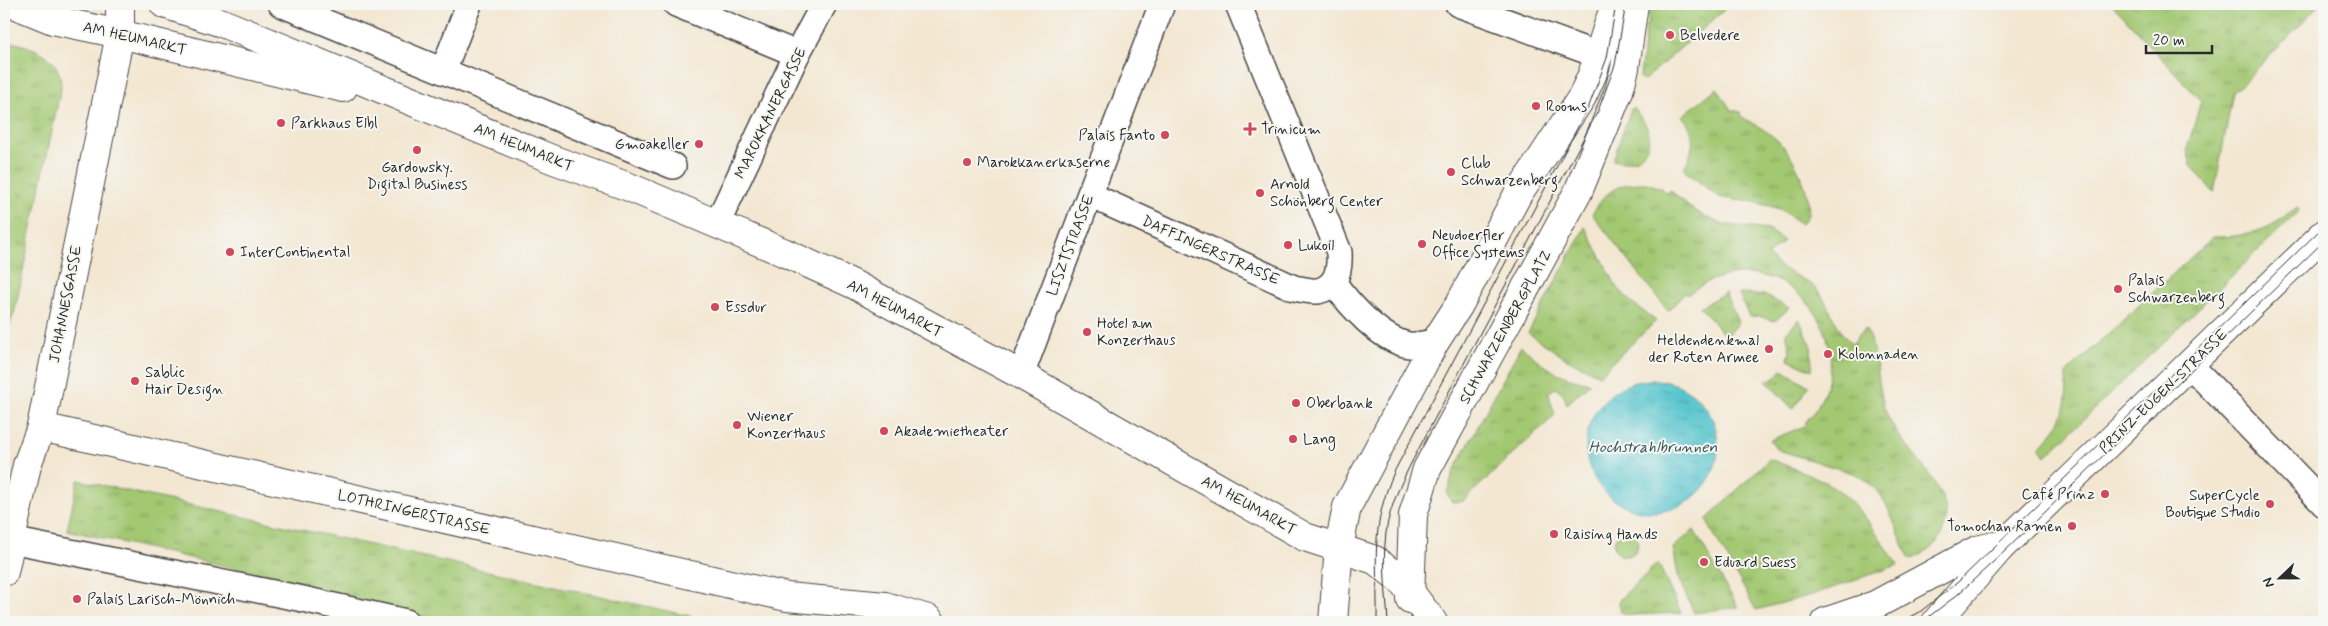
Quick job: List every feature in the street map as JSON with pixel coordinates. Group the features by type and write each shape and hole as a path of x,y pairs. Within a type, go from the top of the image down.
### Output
{"main road":[{"name":"AM HEUMARKT","path":"14,4 52,20 120,34 432,110"},
{"name":"JOHANNESGASSE","path":"4,572 27,465 41,427 120,34 120,4"},
{"name":"AM HEUMARKT","path":"164,4 222,23 554,160 630,187 853,284 1021,375 1305,537 1339,547"},
{"path":"1333,622 1339,547 1347,507 1435,342 1459,305 1518,194 1582,98 1592,75 1615,4"},
{"name":"SCHWARZENBERGPLATZ","path":"1410,622 1413,515 1427,469 1578,192 1610,117 1626,68 1634,4"},
{"name":"PRINZ-EUGEN-STRASSE","path":"2000,548 2324,234"},
{"name":"LOTHRINGERSTRASSE","path":"41,427 787,597 885,606 928,619 931,622"},
{"path":"1825,622 1875,605 1977,550 1994,546 2000,548 1936,622"},
{"path":"1339,547 1375,560 1393,572 1433,622"},
{"path":"1339,547 1352,622"},
{"name":"LOTHRINGERSTRASSE","path":"787,597 834,616 843,622"}],"street":[{"path":"281,4 442,72 674,166"},
{"path":"442,72 469,4"},
{"path":"676,4 797,54"},
{"name":"MAROKKANERGASSE","path":"717,224 797,54 824,4"},
{"name":"LISZTSTRASSE","path":"1021,375 1162,4"},
{"path":"1238,4 1339,252 1340,271 1333,282 1351,306 1379,331 1408,345 1435,342"},
{"path":"1458,4 1598,55"},
{"name":"DAFFINGERSTRASSE","path":"1090,195 1294,288 1318,291 1333,282"},
{"path":"2190,365 2324,504"},
{"path":"11,540 406,622"}],"green space":[{"name":"Belvedere","path":"1649,4 1731,4 1643,81 1640,77"},
{"path":"2112,4 2321,4 2233,93 2214,193 2191,165 2187,149 2201,101"},
{"path":"4,40 43,53 56,66 60,76 61,87 15,310 4,341"},
{"path":"1717,88 1731,110 1741,112 1742,118 1770,134 1784,147 1795,163 1808,198 1807,218 1801,224 1780,209 1750,201 1719,197 1687,173 1684,168 1692,148 1692,135 1687,122 1682,116"},
{"path":"1634,108 1649,133 1648,146 1637,159 1621,162 1613,160 1631,109"},
{"path":"1646,183 1661,188 1667,193 1670,190 1689,207 1705,217 1723,224 1768,230 1784,241 1768,255 1778,265 1805,280 1819,292 1842,333 1852,344 1865,328 1876,360 1886,412 1893,426 1936,485 1943,500 1946,516 1943,531 1930,549 1910,560 1887,506 1880,494 1870,484 1856,474 1778,450 1770,440 1807,425 1805,423 1825,391 1830,358 1824,328 1807,302 1782,283 1753,274 1720,277 1687,295 1685,293 1668,311 1592,214 1603,199 1613,190 1627,184"},
{"path":"2297,207 2300,210 2046,456 2039,448 2054,430 2063,413 2067,372 2213,237 2237,236 2258,231 2278,221"},
{"path":"1585,227 1617,287 1630,301 1656,321 1599,375 1565,358 1528,333"},
{"path":"1725,293 1738,322 1726,337 1700,307"},
{"path":"1739,294 1764,295 1789,308 1775,321 1758,316 1749,317"},
{"path":"1799,319 1811,345 1812,370 1788,359 1790,350 1786,333"},
{"path":"1521,346 1552,370 1590,383 1567,404 1563,393 1556,388 1550,391 1549,395 1555,415 1463,501 1457,503 1451,501 1447,493 1454,471"},
{"path":"1782,370 1809,386 1793,409 1766,381 1775,377"},
{"path":"1769,459 1818,478 1836,488 1866,519 1898,565 1812,595 1756,610 1706,520"},
{"path":"78,480 717,622 449,622 269,582 257,573 67,530"},
{"path":"1694,530 1738,607 1694,613 1679,580 1673,548"},
{"path":"1626,532 1635,535 1638,544 1635,553 1626,556 1617,553 1614,544 1617,535"},
{"path":"1658,563 1681,613 1630,615 1621,612 1620,599"}],"water":[{"name":"Hochstrahlbrunnen","path":"1652,380 1665,381 1677,385 1699,399 1713,421 1717,433 1717,459 1713,471 1699,493 1677,507 1665,511 1652,512 1639,511 1627,507 1605,493 1591,471 1587,459 1586,446 1587,433 1591,421 1605,399 1627,385 1639,381"}],"tram line":[{"path":"1377,622 1376,563 1378,528 1381,510 1395,470 1589,106 1607,58 1616,4"},
{"path":"1388,622 1385,546 1388,521 1397,494 1418,450 1598,111 1615,65 1626,4"},
{"path":"1900,622 1921,611 1958,582 2324,226"},
{"path":"1922,622 1957,595 2004,552 2324,241"}],"place":[{"name":"Belvedere","path":"1670,35"},
{"name":"Rooms","path":"1536,106"},
{"name":"Parkhaus Elbl","path":"281,123"},
{"name":"Trinicum","path":"1250,129"},
{"name":"Palais Fanto","path":"1165,135"},
{"name":"Gmoakeller","path":"699,144"},
{"name":"Gardowsky. Digital Business","path":"417,150"},
{"name":"Marokkanerkaserne","path":"967,162"},
{"name":"Club Schwarzenberg","path":"1451,172"},
{"name":"Arnold Schönberg Center","path":"1260,193"},
{"name":"Neudoerfler Office Systems","path":"1422,244"},
{"name":"Lukoil","path":"1288,245"},
{"name":"InterContinental","path":"230,252"},
{"name":"Palais Schwarzenberg","path":"2118,289"},
{"name":"Essdur","path":"715,307"},
{"name":"Hotel am Konzerthaus","path":"1087,332"},
{"name":"Heldendenkmal der Roten Armee","path":"1769,349"},
{"name":"Kolonnaden","path":"1828,354"},
{"name":"Sablic Hair Design","path":"135,381"},
{"name":"Oberbank","path":"1296,403"},
{"name":"Wiener Konzerthaus","path":"737,425"},
{"name":"Akademietheater","path":"884,431"},
{"name":"Lang","path":"1293,439"},
{"name":"Café Prinz","path":"2105,494"},
{"name":"SuperCycle Boutique Studio","path":"2270,504"},
{"name":"Tomochan Ramen","path":"2072,526"},
{"name":"Raising Hands","path":"1554,534"},
{"name":"Eduard Suess","path":"1704,562"},
{"name":"Palais Larisch-Mönnich","path":"77,599"}]}
